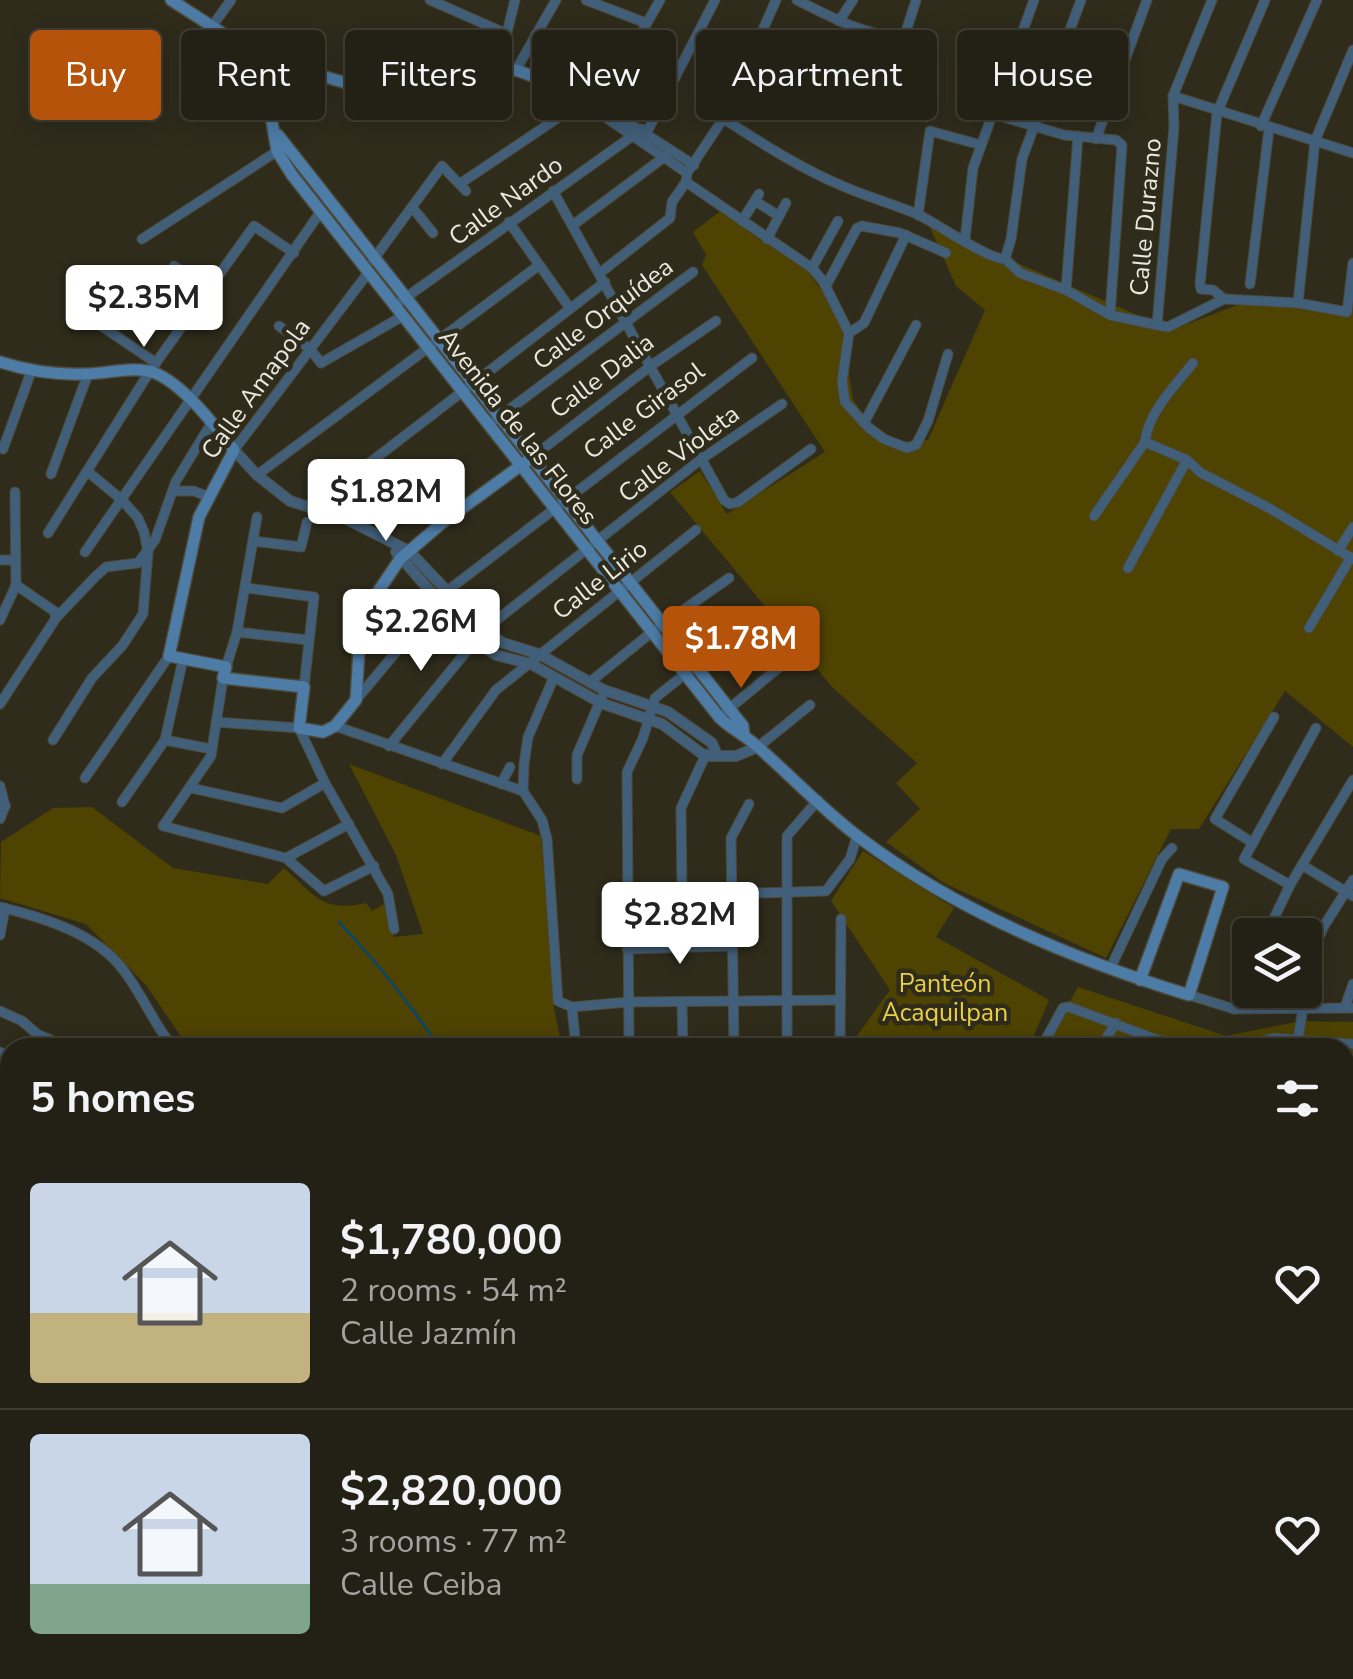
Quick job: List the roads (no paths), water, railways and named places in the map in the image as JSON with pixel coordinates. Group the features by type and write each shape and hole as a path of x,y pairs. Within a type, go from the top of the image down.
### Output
{"main road":[{"path":"172,0 220,30"},
{"path":"512,71 532,76"},
{"name":"Avenida de las Flores","path":"274,120 282,148 320,211 494,421 558,505 586,550 623,588 724,713 742,726 744,735 856,836 942,893 1036,939 1189,995"},
{"name":"Avenida de las Flores","path":"282,148 377,257 401,307"},
{"path":"0,362 31,372 88,374 153,367 212,422 234,450"},
{"name":"Calle Amapola","path":"169,656 199,517 234,450"},
{"name":"Calle Dalia","path":"356,700 361,617 405,555 526,462"},
{"name":"Avenida de las Flores","path":"558,505 597,542 623,588"},
{"path":"169,656 224,673 304,687 300,728 323,732 335,726"},
{"name":"Calle Girasol","path":"335,726 356,700"},
{"path":"1140,980 1180,874 1223,888 1189,995"}],"street":[{"path":"213,25 230,0"},
{"path":"430,0 498,30"},
{"path":"508,30 515,0"},
{"path":"538,30 556,0"},
{"path":"586,0 646,23"},
{"path":"642,30 660,0"},
{"path":"644,131 715,0"},
{"path":"763,30 776,0"},
{"path":"797,0 875,36 904,38 916,0"},
{"path":"839,21 853,0"},
{"path":"1023,30 1034,0"},
{"path":"1004,259 1011,239 1022,158 1081,0"},
{"path":"1096,139 1147,0"},
{"name":"Calle Durazno","path":"1158,326 1174,96 1212,0"},
{"path":"1224,299 1213,290 1202,289 1200,284 1217,112 1265,0"},
{"path":"1250,284 1265,128 1317,0"},
{"path":"516,70 532,41"},
{"path":"1298,304 1314,142 1353,50"},
{"path":"1174,96 1353,153"},
{"path":"377,257 442,166 464,187 558,120"},
{"path":"612,120 632,136 669,154"},
{"path":"626,120 644,131 742,221 812,268 826,286 849,333 843,364 845,402 884,439 907,448 916,445 928,420 948,354"},
{"path":"312,507 569,307 665,224 672,202 723,120"},
{"path":"726,120 796,164 918,214 993,259 1004,259 1020,273 1066,290 1110,315 1158,326 1168,326 1224,299 1347,312 1353,263"},
{"path":"965,239 973,168 990,120"},
{"path":"1009,120 1032,128 1122,144 1110,315"},
{"name":"Calle Nardo","path":"310,349 321,363 553,190 644,131"},
{"path":"918,214 930,132 981,145"},
{"path":"1066,290 1078,136"},
{"path":"142,240 282,148"},
{"path":"573,226 669,154"},
{"path":"553,190 724,500 730,504 738,502 811,450"},
{"path":"742,221 757,198 779,216"},
{"path":"766,238 786,202"},
{"path":"412,206 433,232"},
{"path":"85,552 320,211"},
{"path":"812,268 838,221"},
{"path":"335,230 346,222"},
{"path":"510,222 569,307"},
{"path":"48,533 153,367 254,226 294,253"},
{"path":"826,286 857,228 875,227 906,235 946,253"},
{"path":"849,333 864,323 906,235"},
{"name":"Calle Amapola","path":"234,450 377,257"},
{"path":"174,266 209,289"},
{"path":"257,474 538,266"},
{"name":"Calle Orquídea","path":"494,421 693,272"},
{"path":"76,308 153,367"},
{"name":"Calle Dalia","path":"526,462 652,364 716,320"},
{"path":"864,422 916,325"},
{"path":"279,326 310,349"},
{"name":"Calle Girasol","path":"356,700 447,591 752,358"},
{"path":"1094,516 1145,442 1146,429 1161,404 1193,363"},
{"path":"3,450 31,372"},
{"path":"50,474 88,374"},
{"name":"Calle Violeta","path":"389,746 484,630 700,460 782,404"},
{"path":"0,704 56,618 106,567 138,564 148,552 176,481 212,422"},
{"path":"1145,442 1187,460 1201,472 1352,558 1309,628"},
{"path":"234,450 290,501 344,518 390,544 504,644 539,654 604,690 668,712 712,744 711,756 680,808 682,895"},
{"path":"1128,568 1187,460"},
{"path":"53,740 92,678 122,646 144,614 148,552 138,518 87,471"},
{"path":"174,491 194,491 209,498"},
{"path":"0,620 16,585 15,492"},
{"path":"258,517 237,632 224,673 211,756 163,826 286,858 324,891 374,866"},
{"path":"254,542 301,547 307,522"},
{"path":"1338,551 1353,527"},
{"name":"Calle Lirio","path":"442,764 496,690 696,530"},
{"path":"405,555 437,600 473,640 496,654 531,664 601,703 662,724 711,756 736,756 758,747 810,705"},
{"path":"0,560 16,560"},
{"path":"590,682 729,578"},
{"path":"16,585 54,611 56,618"},
{"path":"246,588 314,597 304,687"},
{"path":"629,1038 624,782 655,698 759,615"},
{"path":"237,632 308,640"},
{"path":"85,778 169,656"},
{"path":"122,802 165,740 183,659"},
{"path":"724,713 788,660"},
{"path":"554,677 528,737 523,791 542,820 547,839 558,1001 572,1007 628,1002 840,1000"},
{"path":"577,779 577,755 604,690"},
{"path":"1253,843 1215,819 1274,717"},
{"path":"216,722 300,728 325,783 388,894 394,929"},
{"path":"335,726 523,791"},
{"path":"1290,885 1244,858 1316,728"},
{"path":"165,740 211,749"},
{"path":"501,784 510,767"},
{"path":"1274,918 1353,780"},
{"path":"191,788 282,808 325,783"},
{"path":"0,786 0,819"},
{"path":"787,1038 787,836 818,800"},
{"path":"734,1038 731,838 749,804"},
{"path":"286,858 349,824"},
{"path":"627,897 826,891 850,859 856,836"},
{"path":"1110,969 1162,859 1172,848"},
{"path":"1302,866 1349,894"},
{"path":"1322,931 1349,894 1353,880"},
{"path":"0,935 3,907 81,936 122,967 166,1038"},
{"path":"840,1038 841,919"},
{"path":"627,949 732,946"},
{"path":"1349,1008 1353,984"},
{"name":"Avenida de las Flores","path":"1189,995 1234,1009 1297,1008"},
{"path":"682,1003 683,1038"},
{"path":"572,1007 575,1038"},
{"path":"1046,1038 1063,1008 1153,1038"},
{"path":"1297,1008 1298,1038"},
{"name":"Avenida de las Flores","path":"1322,1008 1349,1008"},
{"path":"0,1010 43,1038"},
{"path":"1107,1038 1116,1024"}],"waterway":[{"path":"339,922 433,1038"}],"park label":[{"name":"Panteón Acaquilpan","path":"945,998"}]}
